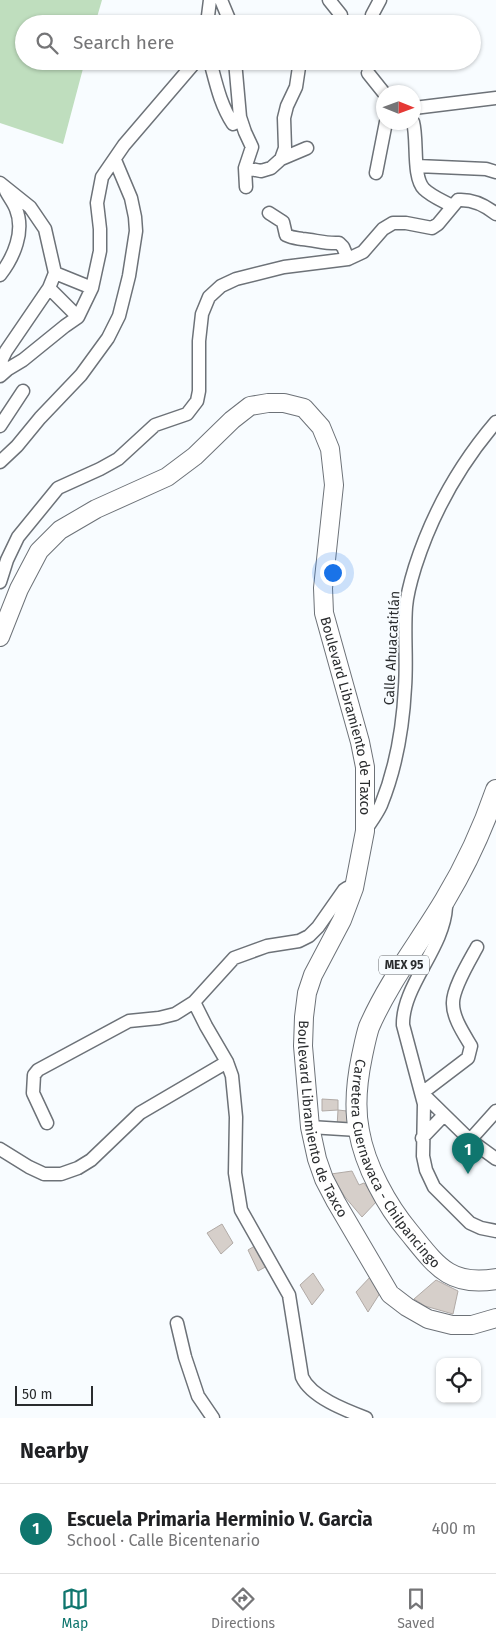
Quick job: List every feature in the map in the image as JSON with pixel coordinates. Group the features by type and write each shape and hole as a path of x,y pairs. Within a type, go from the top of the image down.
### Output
{"main road":[{"name":"Boulevard Libramiento de Taxco","path":"0,637 19,589 39,551 60,530 96,509 167,477 195,456 232,420 250,406 284,403 304,408 320,427 330,449 334,485 323,588 324,613 360,742 365,767 365,831 354,888 342,920 313,975 307,993 303,1046 310,1127 324,1179 390,1294 407,1308 428,1319 452,1325 472,1324 496,1318"},
{"name":"Carretera Cuernavaca - Chilpancingo","path":"496,790 475,844 445,900 384,997 368,1028 359,1072 357,1099 358,1130 364,1153 392,1209 440,1269 459,1278 482,1281 496,1279"}],"street":[{"path":"208,15 210,0"},
{"path":"221,0 227,15"},
{"path":"329,0 341,15"},
{"path":"372,15 380,0"},
{"path":"1,375 78,317 92,288 100,251 97,203 102,177 124,145 188,70"},
{"path":"212,70 219,97 233,124 240,117"},
{"path":"236,70 240,117 252,147 246,168 246,187"},
{"path":"282,159 285,148 284,118 286,106 296,87 299,70"},
{"path":"368,73 378,85"},
{"path":"421,107 496,98"},
{"path":"376,173 384,130"},
{"path":"414,130 420,182 424,190 452,206"},
{"path":"246,168 261,171 271,168 282,159 307,148"},
{"path":"0,462 17,446 40,418 81,375 108,338 119,316 129,276 136,231 131,198 115,160"},
{"path":"417,166 486,168 496,172"},
{"path":"1,184 30,207 45,229 55,273 49,288 6,351 2,359 1,375"},
{"path":"0,275 12,259 20,229 17,209 1,184"},
{"path":"0,582 7,560 18,537 58,488 118,459 155,426 187,414 197,401 202,314 209,297 221,286 236,278 302,264 348,259 363,252 383,229 393,223 406,222 432,228 443,219 458,200 478,202 496,214"},
{"path":"269,213 283,222 286,235 292,238 326,244 339,244 343,247 348,259"},
{"path":"55,273 92,288"},
{"path":"49,288 78,317"},
{"path":"0,426 23,391"},
{"name":"Calle Ahuacatitlán","path":"365,831 380,806 392,772 402,727 406,686 406,607 410,585 422,546 452,483 474,449 496,422"},
{"path":"47,1123 33,1093 34,1075 38,1070 129,1021 159,1018 175,1014 194,1002 234,958 267,946 299,941 309,936 318,928 344,890 354,888"},
{"path":"445,900 446,914 443,923 428,961 405,1005 403,1016 408,1045 422,1093 424,1116 422,1156 434,1187 470,1223 481,1228 496,1231"},
{"path":"422,1093 468,1058 471,1046 457,1020 452,1004 460,980 477,946"},
{"path":"194,1002 227,1062 232,1076 236,1116 235,1173 241,1210 289,1296 302,1377 306,1385 313,1392 344,1409 366,1418"},
{"path":"0,1149 44,1174 61,1174 78,1168 91,1160 140,1113 227,1062"},
{"path":"422,1093 470,1140 496,1159"},
{"path":"470,1140 496,1111"},
{"path":"422,1138 444,1115"},
{"path":"310,1127 358,1130"},
{"path":"177,1323 185,1357 198,1396 213,1418"}],"green space":[{"path":"0,0 102,0 98,15 15,15 15,70 83,70 63,144 0,123"}],"building":[{"path":"322,1099 338,1100 338,1110 322,1111"},
{"path":"338,1110 347,1111 348,1128 337,1127"},
{"path":"352,1171 359,1185 364,1183 377,1201 362,1217 345,1197 331,1174"},
{"path":"222,1224 233,1243 221,1254 207,1233"},
{"path":"258,1244 269,1265 258,1271 248,1250"},
{"path":"313,1273 324,1290 312,1305 300,1285"},
{"path":"372,1275 382,1290 368,1312 356,1292"},
{"path":"436,1280 458,1291 453,1314 425,1306 414,1299"}],"place":[{"name":"Escuela Primaria Herminio V. Garcìa","path":"468,1174"}]}
